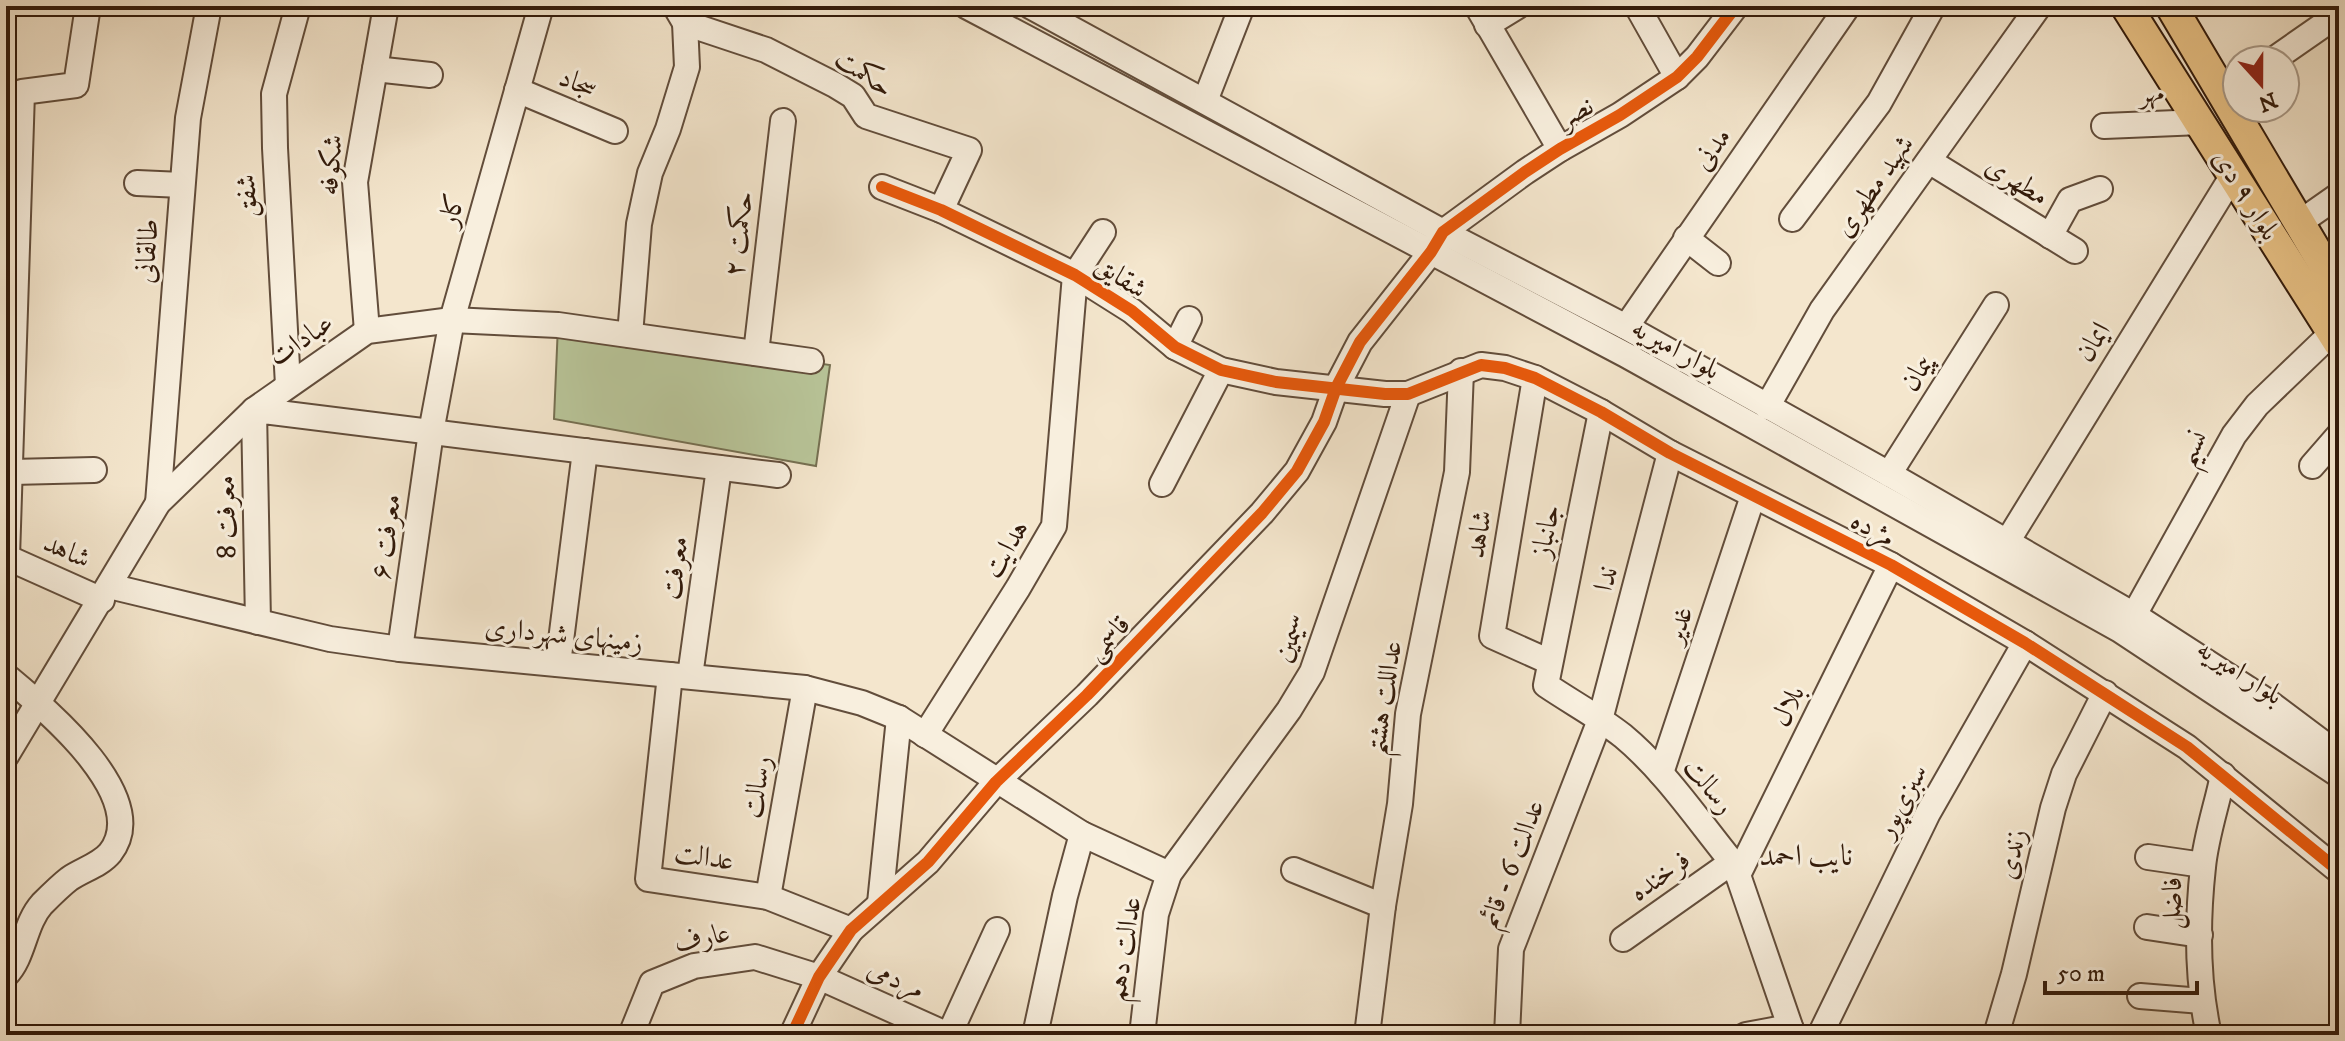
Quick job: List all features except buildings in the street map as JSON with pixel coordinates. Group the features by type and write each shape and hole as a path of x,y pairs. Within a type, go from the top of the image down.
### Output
{"main road":[{"name":"بلوار ۹ دی","path":"2126,6 2336,338"},
{"name":"بلوار ۹ دی","path":"2171,6 2221,77"},
{"name":"بلوار ۹ دی","path":"2248,124 2299,223 2339,290"}],"street":[{"name":"شاهد","path":"88,6 76,85 14,90 9,410 12,472 7,557 105,593"},
{"name":"طالقانی","path":"158,503 188,118 209,6"},
{"name":"شفق","path":"288,385 274,94 298,6"},
{"name":"شکوفه","path":"367,331 355,182 386,6"},
{"name":"کار","path":"431,432 452,320 541,6"},
{"name":"بلوار امیریه","path":"966,6 1437,242 1626,327 2134,615 2267,701 2339,755"},
{"name":"بلوار امیریه","path":"1030,6 1060,13 1626,355 2120,630 2339,775"},
{"path":"1518,6 1482,16 1560,149"},
{"path":"1637,6 1677,77"},
{"name":"نصر","path":"1437,242 1560,149 1620,115 1677,77 1697,57 1736,6"},
{"name":"مدنی","path":"1626,327 1848,6"},
{"path":"1792,219 1879,103 1933,6"},
{"name":"شهید مطهری","path":"1767,407 1822,310 2039,6"},
{"path":"1205,101 1236,8"},
{"path":"630,335 639,224 650,173 668,129 687,67 680,14"},
{"name":"حکمت","path":"680,14 766,50 835,85 853,96 866,116 969,150 941,210"},
{"path":"2296,44 2339,14"},
{"path":"375,69 430,75"},
{"name":"سجاد","path":"517,90 615,131"},
{"name":"حکمت ۲","path":"756,353 783,121"},
{"name":"مهر","path":"2104,126 2201,122"},
{"name":"مطهری","path":"1929,161 2075,251"},
{"name":"ایمان","path":"2007,542 2233,175"},
{"path":"137,183 182,185"},
{"name":"شقایق","path":"882,187 941,210 1075,275 1132,311 1175,347 1221,370 1276,382 1336,388"},
{"path":"2050,236 2070,200 2100,189"},
{"path":"2299,223 2339,195"},
{"path":"1075,275 1103,232"},
{"path":"1686,238 1718,263"},
{"name":"قاسمی","path":"792,1035 819,977 851,930 928,862 996,782 1087,695 1262,513 1297,471 1324,422 1336,388 1360,342 1437,242"},
{"name":"هدایت","path":"925,735 1054,526 1075,275"},
{"name":"پیمان","path":"1889,474 1996,305"},
{"path":"1175,347 1189,319"},
{"name":"عبادات","path":"6,756 158,503 254,410 367,331 452,320 558,325 811,361"},
{"name":"نسیم","path":"2134,615 2234,435 2257,405 2336,338"},
{"name":"مژده","path":"1336,388 1362,393 1408,394 1461,371 1490,365 1535,378 1670,453 1891,565 2025,643 2174,738 2339,871"},
{"path":"1162,484 1221,370"},
{"name":"عداللت هشتم","path":"1367,1035 1383,906 1400,804 1408,714 1457,472 1461,371"},
{"name":"شاهد","path":"1535,378 1492,636 1550,662"},
{"name":"سیمین","path":"1169,874 1289,710 1312,672 1408,394"},
{"path":"254,410 778,475"},
{"name":"معرفت 8","path":"254,410 258,622"},
{"name":"جانباز","path":"1550,662 1601,412"},
{"name":"معرفت ۶","path":"400,649 431,432"},
{"path":"2312,466 2339,435"},
{"path":"558,664 585,451"},
{"name":"ندا","path":"1600,720 1670,453"},
{"name":"معرفت","path":"680,676 719,468"},
{"path":"12,472 94,470"},
{"name":"غدیر","path":"1661,773 1753,496"},
{"name":"بلال","path":"1735,868 1891,565"},
{"name":"زمینهای شهرداری","path":"105,593 330,639 400,649 805,688 862,703 899,718 1082,834 1169,874"},
{"name":"سبزی‌پور","path":"1820,1035 1928,813 2025,643"},
{"name":"رسالت","path":"1550,662 1546,685 1623,736 1661,773 1735,868 1791,1031"},
{"path":"6,676 60,722 105,776 118,809 119,835 110,853 69,879 39,907 6,975"},
{"name":"عدالت","path":"680,676 648,879 768,897 851,930"},
{"name":"رسالت","path":"768,897 805,688"},
{"name":"زندی","path":"1996,1035 2014,974 2053,808 2064,774 2105,693"},
{"path":"880,903 899,718"},
{"name":"عدالت 6 - قائم","path":"1507,1035 1511,949 1600,720"},
{"name":"فاضل","path":"2209,1035 2202,1001 2200,935 2203,865 2223,775"},
{"path":"1035,1035 1065,896 1082,834"},
{"path":"2148,857 2203,865"},
{"name":"فرخنده","path":"1623,939 1735,868"},
{"path":"1294,870 1383,906"},
{"name":"عدالت دهم","path":"1142,1035 1156,914 1169,874"},
{"path":"2147,927 2200,935"},
{"path":"949,1035 997,930"},
{"name":"عارف","path":"631,1035 652,983 694,966 755,957 819,977"},
{"name":"مردمی","path":"819,977 949,1035"},
{"path":"2140,996 2202,1001"},
{"path":"1746,1035 1791,1031"}],"green space":[{"path":"558,325 830,365 816,466 554,419"}],"cycle path":[{"path":"792,1035 819,977 851,930 928,862 996,782 1087,695 1262,513 1297,471 1324,422 1336,388 1360,342 1431,252 1443,232 1525,172 1677,77 1697,57 1736,6"},
{"path":"882,187 941,210 1075,275 1132,311 1175,347 1221,370 1276,382 1385,394 1408,394 1481,365 1505,368 1535,378 1670,453 1891,565 2025,643 2187,747 2339,871"}],"district":[{"name":"نایب احمد","path":"1806,856"}]}
